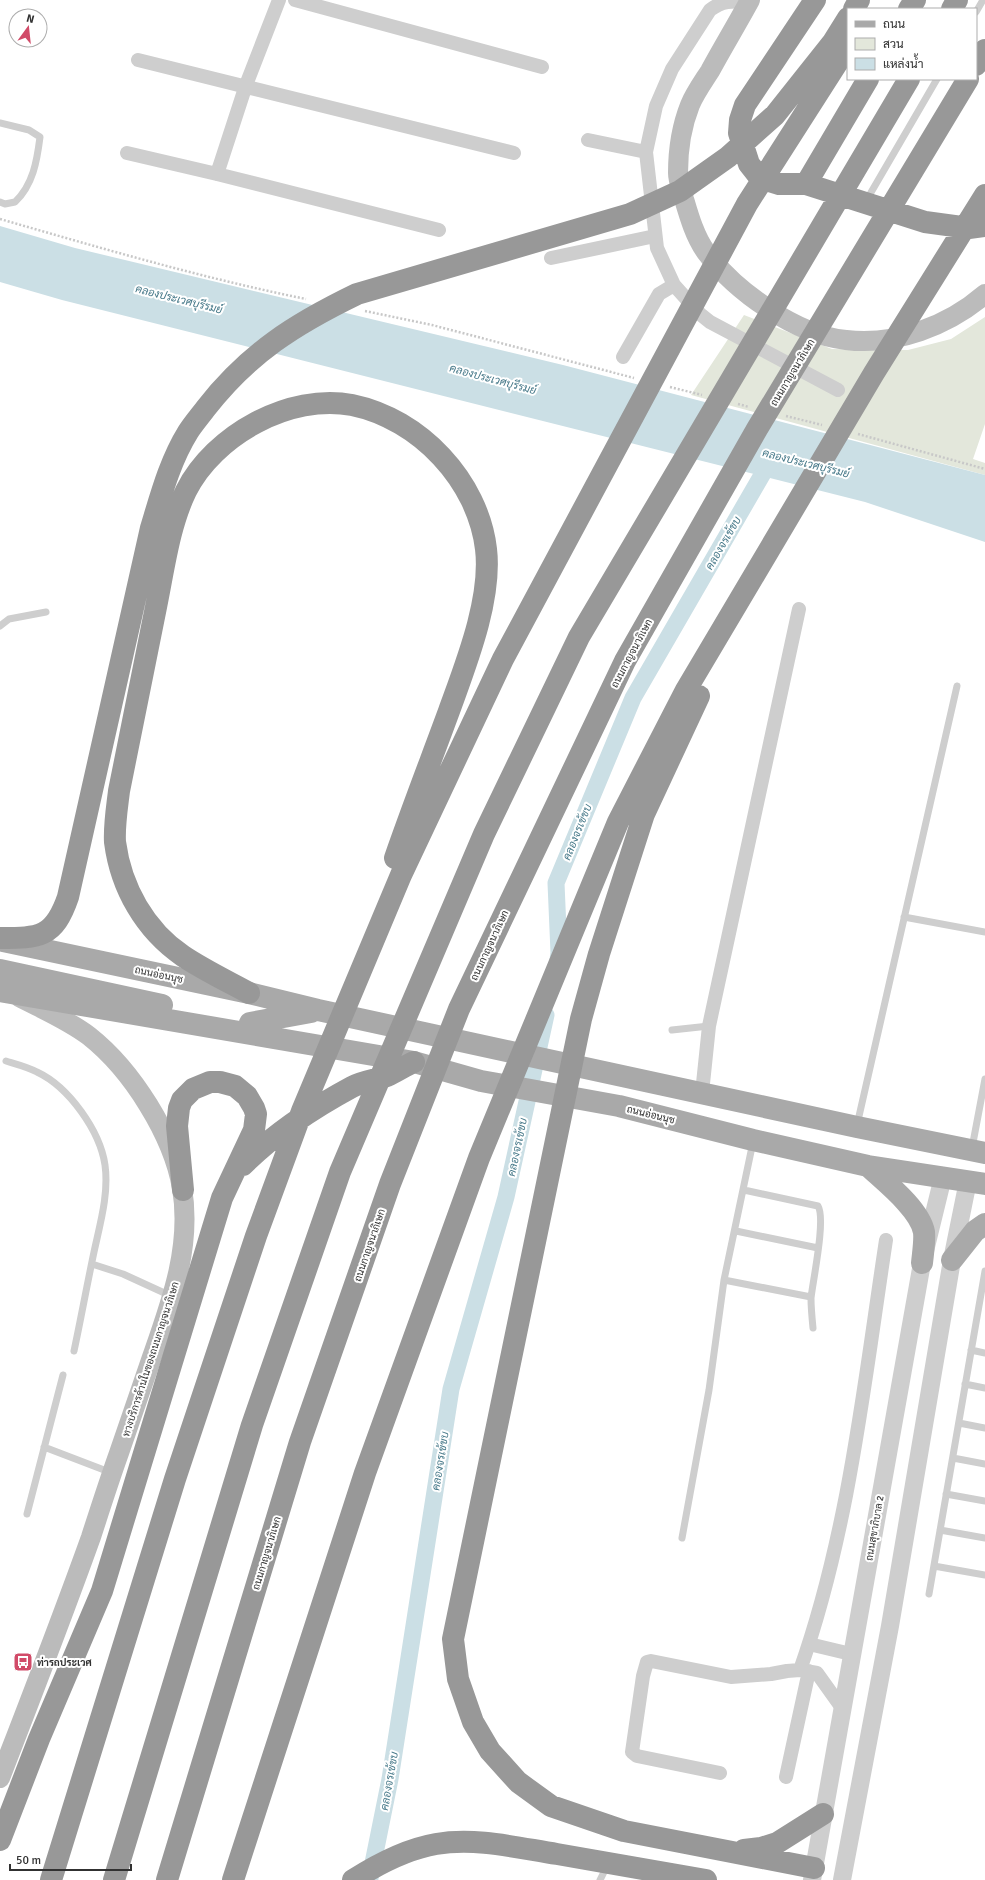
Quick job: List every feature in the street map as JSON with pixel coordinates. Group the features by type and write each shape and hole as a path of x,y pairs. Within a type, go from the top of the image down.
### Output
{"highway":[{"path":"815,0 745,105 740,120 739,133 749,164 760,178 779,184 806,184 925,222 968,228 985,226"},
{"path":"0,940 38,936 50,929 62,915 66,903 151,528 169,470 188,432 236,372 276,339 317,313 357,294 630,214 680,191 728,157 775,115 833,42 847,20"},
{"path":"50,1880 175,1479 234,1298 302,1111 401,875 504,658 747,204 847,48"},
{"path":"977,63 985,50"},
{"path":"806,184 867,80"},
{"path":"114,1880 252,1425 340,1172 484,834 579,637 907,80"},
{"name":"ถนนกาญจนาภิเษก","path":"167,1880 300,1442 390,1184 459,1009 625,661 757,429 967,80"},
{"path":"233,1880 365,1473 479,1158 618,822 686,690 874,373 985,195"},
{"path":"249,994 182,955 153,930 133,902 122,876 115,842 118,791 171,533 187,490 208,459 233,435 261,420 290,409 324,403 352,405 391,420 412,432 436,451 455,472 469,493 480,520 486,550 485,587 477,626 459,683 395,859 357,978"},
{"path":"705,660 699,695 644,814 599,954 580,1019 453,1639 458,1679 473,1722 490,1751 518,1782 552,1806 624,1830 730,1851 813,1874"},
{"path":"232,1176 267,1143 304,1116 353,1086 364,1081 386,1076 414,1062"},
{"path":"0,1840 39,1739 102,1591 222,1198 254,1130 256,1114 251,1102 242,1090 228,1084 210,1082 193,1089 182,1100 179,1108 177,1126 183,1190"},
{"path":"730,1851 761,1848 777,1843 823,1814"},
{"path":"610,1870 625,1858 628,1840 624,1830"},
{"path":"353,1880 370,1869 400,1855 436,1844 468,1842 503,1845 610,1870 706,1880"}],"main road":[{"path":"750,1 690,105 680,144 678,175 689,216 706,251 731,280 752,298 788,321 822,334 846,340 880,340 906,336 954,317 985,294"},
{"name":"ถนนอ่อนนุช","path":"0,940 490,1048 978,1152"},
{"name":"ถนนอ่อนนุช","path":"0,970 250,1023 316,1045"},
{"name":"ถนนอ่อนนุช","path":"6,992 414,1062 481,1081 619,1106 753,1140 868,1166 976,1183"},
{"name":"ทางบริการด้านในของถนนกาญจนาภิเษก","path":"0,1778 68,1600 172,1297 180,1269 183,1240 183,1190 176,1162 165,1137 139,1093 118,1065 89,1036 64,1021 6,992"},
{"name":"ถนนอ่อนนุช","path":"250,1023 318,1010"},
{"path":"943,1177 947,1145"},
{"path":"976,1183 978,1152"},
{"path":"868,1166 896,1191 913,1210 924,1231 922,1263"},
{"path":"952,1260 975,1231 985,1224"}],"street":[{"path":"218,174 246,85 279,0"},
{"path":"295,0 542,66"},
{"path":"750,1 718,3 710,10 672,69 656,106 646,152 657,248 674,285 700,314 710,322 838,390"},
{"path":"138,60 246,85 514,153"},
{"path":"588,140 646,152"},
{"path":"127,153 218,174 439,230"},
{"path":"552,258 655,236"},
{"path":"623,357 659,294 674,285"},
{"path":"702,1093 710,1026 799,609"},
{"name":"ถนนสุขาภิบาล 2","path":"813,1874 851,1654 922,1263 943,1177"},
{"path":"813,1874 842,1877 890,1626 952,1260 976,1183"},
{"path":"786,1777 809,1644 828,1580 845,1506 886,1240"},
{"path":"809,1644 851,1654"},
{"path":"720,1773 638,1756 632,1752 643,1676 647,1662 651,1661 731,1677 805,1670 817,1673 842,1708"}],"lane":[{"path":"977,10 983,0"},
{"path":"865,203 936,80"},
{"path":"0,123 29,130 40,137 38,155 30,184 16,202 5,204 0,202"},
{"path":"0,626 9,619 46,612"},
{"path":"857,1127 957,686"},
{"path":"904,917 985,932"},
{"path":"672,1030 710,1026"},
{"path":"6,1061 37,1072 57,1084 71,1099 94,1132 104,1164 106,1183 102,1211 74,1351"},
{"path":"978,1152 985,1079"},
{"path":"682,1538 709,1390 724,1280 736,1231 753,1140"},
{"path":"744,1190 818,1206 821,1215 811,1297 813,1328"},
{"path":"736,1231 818,1248"},
{"path":"92,1264 123,1274 172,1297"},
{"path":"929,1594 971,1350 981,1313 985,1273"},
{"path":"724,1280 811,1297"},
{"path":"971,1350 985,1353"},
{"path":"27,1514 63,1375"},
{"path":"966,1384 985,1388"},
{"path":"958,1423 985,1428"},
{"path":"44,1447 112,1473"},
{"path":"952,1458 985,1464"},
{"path":"946,1494 985,1501"},
{"path":"940,1530 985,1538"},
{"path":"934,1566 985,1575"}],"path":[{"path":"0,219 108,250 242,285 310,300"},
{"path":"363,311 432,325 638,379"},
{"path":"669,386 707,396"},
{"path":"737,404 752,408"},
{"path":"783,415 828,427"},
{"path":"851,433 985,469"}],"green space":[{"path":"744,315 832,349 908,350 951,339 985,317 985,424 973,459 985,463 985,475 691,395"}],"water":[{"name":"คลองประเวศบุรีรมย์","path":"0,226 75,248 563,365 985,475 985,542 865,502 62,300 0,282"}],"waterway":[{"name":"คลองจรเข้ขบ","path":"558,960 556,883 633,698 773,456"},
{"name":"คลองจรเข้ขบ","path":"370,1878 390,1779 451,1389 506,1197 546,1015"}],"place":[{"name":"ท่ารถประเวศ","path":"23,1662"}]}
